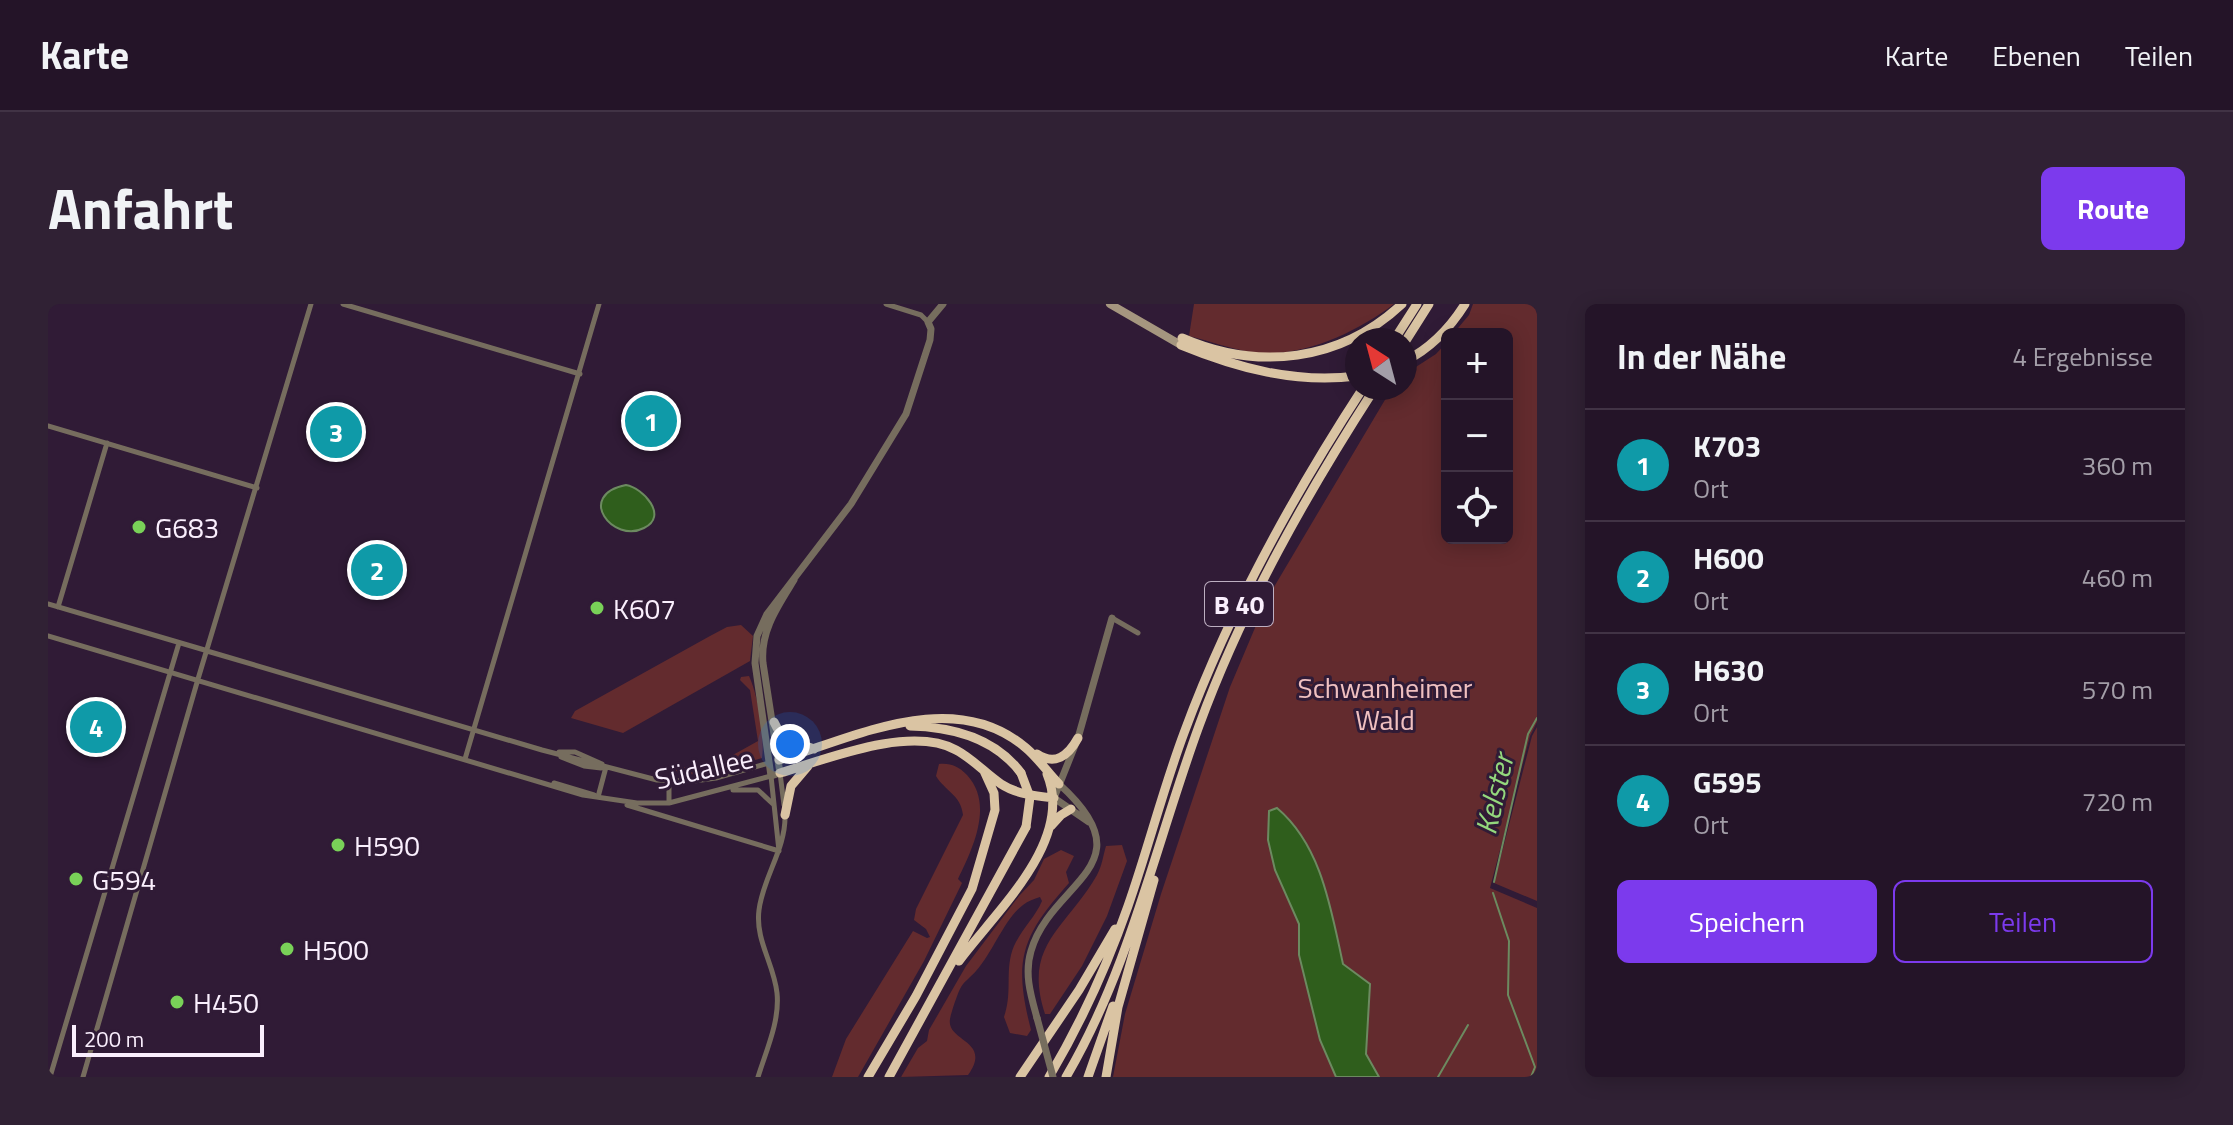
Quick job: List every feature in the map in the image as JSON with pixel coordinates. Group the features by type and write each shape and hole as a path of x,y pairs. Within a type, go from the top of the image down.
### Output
{"highway":[{"path":"1181,341 1231,355 1285,358 1354,338 1402,304"},
{"path":"1402,328 1417,304"},
{"path":"1414,328 1429,304"},
{"path":"1417,353 1435,341 1456,319 1465,304"},
{"path":"1181,341 1235,365 1265,372 1319,378 1345,377"},
{"name":"B 40","path":"1051,1077 1098,982 1128,905 1181,740 1219,648 1281,523 1356,400"},
{"name":"B 40","path":"1066,1077 1117,971 1198,728 1244,619 1311,491 1368,400"},
{"path":"887,727 931,719 968,720 987,725 1044,758 1054,760 1067,753 1078,738"},
{"path":"774,722 790,744 814,749"},
{"path":"887,727 935,728 969,736 997,750 1021,773 1030,797 1026,827 889,1077"},
{"name":"Südallee","path":"775,761 887,727"},
{"name":"Südallee","path":"776,774 882,745 917,741 949,746 1007,788 1054,798"},
{"path":"1024,746 1059,784"},
{"path":"785,815 792,782 810,764"},
{"path":"870,1077 972,889 995,810 994,793 984,771"},
{"path":"1021,792 1038,790 1045,784 1046,772"},
{"path":"936,993 1031,870 1047,833 1054,798 1046,772"},
{"path":"1047,833 1058,818 1071,809"},
{"name":"B 40","path":"1088,1077 1139,936 1164,830"},
{"path":"1020,1077 1079,990 1128,905"},
{"path":"1106,1077 1118,1007 1139,936"},
{"path":"1013,1077 1028,1064"}],"main road":[{"path":"1110,304 1181,341"}],"street":[{"path":"83,1077 311,304"},
{"path":"343,304 580,374"},
{"path":"465,759 599,304"},
{"path":"775,761 755,663 755,643 763,620 851,504 910,406 930,340 928,322 921,315 886,304"},
{"path":"928,322 943,304"},
{"path":"48,426 257,488"},
{"path":"58,607 107,443"},
{"path":"779,851 774,722 763,663 763,646 767,627 794,580"},
{"name":"Südallee","path":"48,604 554,753 669,781 716,778 775,761"},
{"path":"1091,824 1054,798 1078,738 1112,618 1138,633"},
{"name":"Südallee","path":"48,636 598,797 637,803 669,803 776,774"},
{"path":"50,1077 179,643"},
{"path":"196,695 201,688 211,685"},
{"path":"598,797 606,767"},
{"path":"758,1077 777,1005 774,980 761,941 759,912 779,851 785,815 776,774"},
{"path":"716,778 720,791 758,790 767,796 775,808"},
{"path":"669,781 669,803"},
{"path":"1051,1077 1028,977 1031,948 1042,926 1093,864 1097,845 1091,824 1081,806 1059,784"},
{"name":"Südallee","path":"614,800 779,851"}],"green space":[{"path":"1194,304 1394,304 1356,328 1345,328 1344,334 1287,352 1249,352 1189,336"},
{"name":"Schwanheimer Wald","path":"1473,304 1537,304 1537,722 1530,736 1490,888 1537,908 1537,1077 1379,1077 1366,1054 1370,984 1343,964 1325,888 1305,846 1291,905 1299,924 1299,955 1320,1040 1336,1077 1113,1077 1125,1014 1161,894 1230,687 1268,597 1385,400 1417,400 1417,366 1441,349 1441,544 1513,544 1513,328 1458,328 1469,315"},
{"path":"741,625 753,636 750,661 623,733 571,718 575,711 710,636 727,627"},
{"path":"749,676 760,716 762,758 722,770 680,776 673,766 715,765 758,741 750,690 740,680"},
{"path":"1537,727 1537,901 1494,883 1532,736"},
{"path":"939,764 951,765 964,772 979,799 975,840 958,879 962,883 924,961 858,1077 832,1077 846,1039 913,931 930,937 926,929 914,920 916,909 963,815 956,798 936,776"},
{"path":"1122,845 1127,861 1107,916 1082,966 1050,1014 1045,1014 1039,990 1043,953 1097,875 1106,846"},
{"path":"1061,850 1074,856 1066,872 1069,883 1040,919 1025,950 1023,985 1031,1030 1027,1036 1010,1033 1004,1017 1011,955 1017,940 1039,908 1040,897 1027,902 1017,911 959,992 950,1019 955,1033 972,1048 975,1055 968,1075 901,1077 918,1048 927,1041 929,1030 966,966 1034,880 1044,859"}],"shaded area":[{"path":"626,485 640,491 654,510 651,523 644,528 632,531 621,529 604,516 601,507 603,498 611,490"},
{"path":"1277,808 1305,841 1314,860 1329,901 1343,964 1370,984 1366,1054 1379,1077 1336,1077 1320,1040 1299,955 1299,924 1275,870 1268,840 1269,811"}],"waterway":[{"name":"Kelster","path":"1494,882 1528,734 1537,718"},
{"name":"Kelster","path":"1493,893 1509,941 1508,995 1535,1067 1531,1077"},
{"name":"Kelster","path":"1438,1077 1468,1025"}],"place":[{"name":"K703","path":"651,421"},
{"name":"H630","path":"336,432"},
{"name":"G683","path":"139,527"},
{"name":"H600","path":"377,570"},
{"name":"K607","path":"597,608"},
{"name":"G595","path":"96,727"},
{"name":"H590","path":"338,845"},
{"name":"G594","path":"76,879"},
{"name":"H500","path":"287,949"},
{"name":"H450","path":"177,1002"}]}
